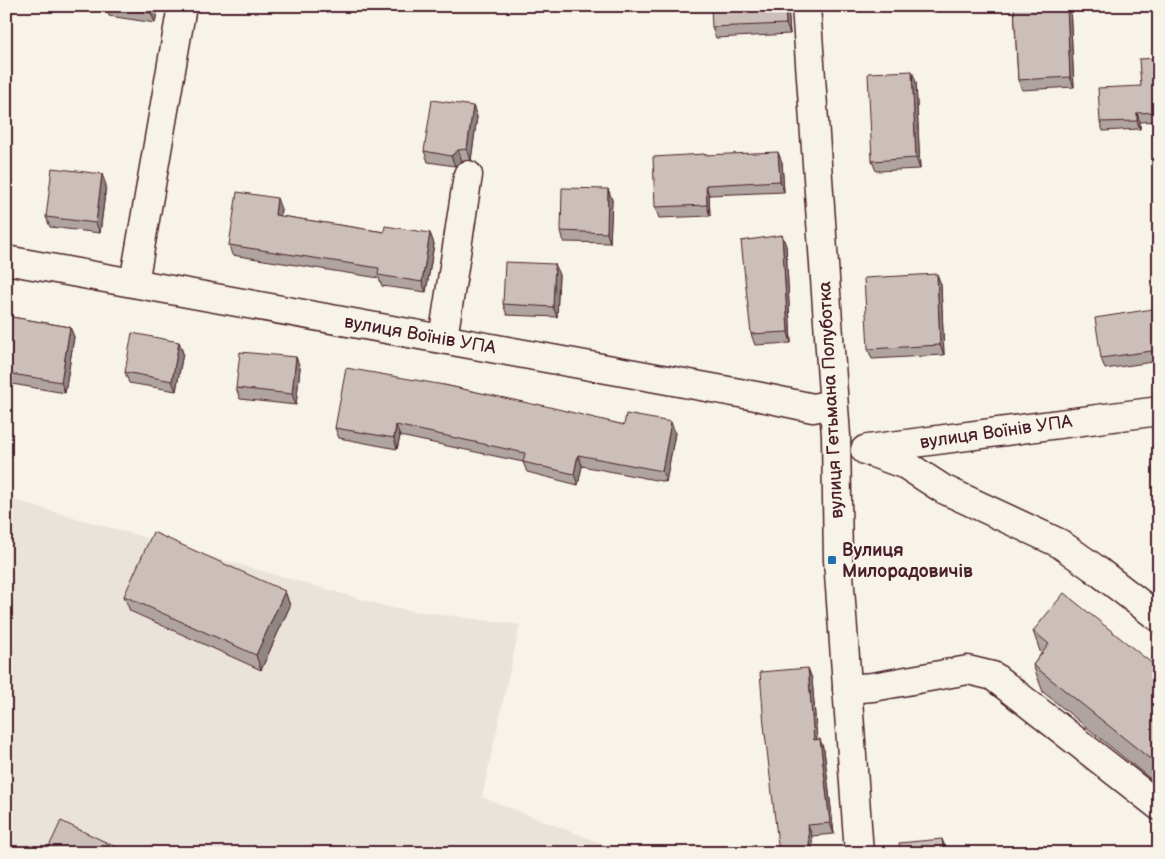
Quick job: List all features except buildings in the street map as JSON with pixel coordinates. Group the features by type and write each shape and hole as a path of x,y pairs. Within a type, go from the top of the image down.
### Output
{"street":[{"path":"134,283 182,6"},
{"name":"вулиця Гетьмана Полуботка","path":"806,6 836,436 838,560 859,853"},
{"path":"443,339 468,175"},
{"name":"вулиця Воїнів УПА","path":"6,260 756,396 813,408 833,404"},
{"name":"вулиця Воїнів УПА","path":"865,450 1159,410"},
{"path":"836,436 865,450 906,465 943,489 1059,543 1159,618"},
{"path":"847,689 873,687 968,670 993,676 1159,806"}],"shaded area":[{"path":"6,498 392,608 520,625 482,797 626,853 6,853"}],"place":[{"name":"Вулиця Милорадовичів","path":"832,560"}]}
